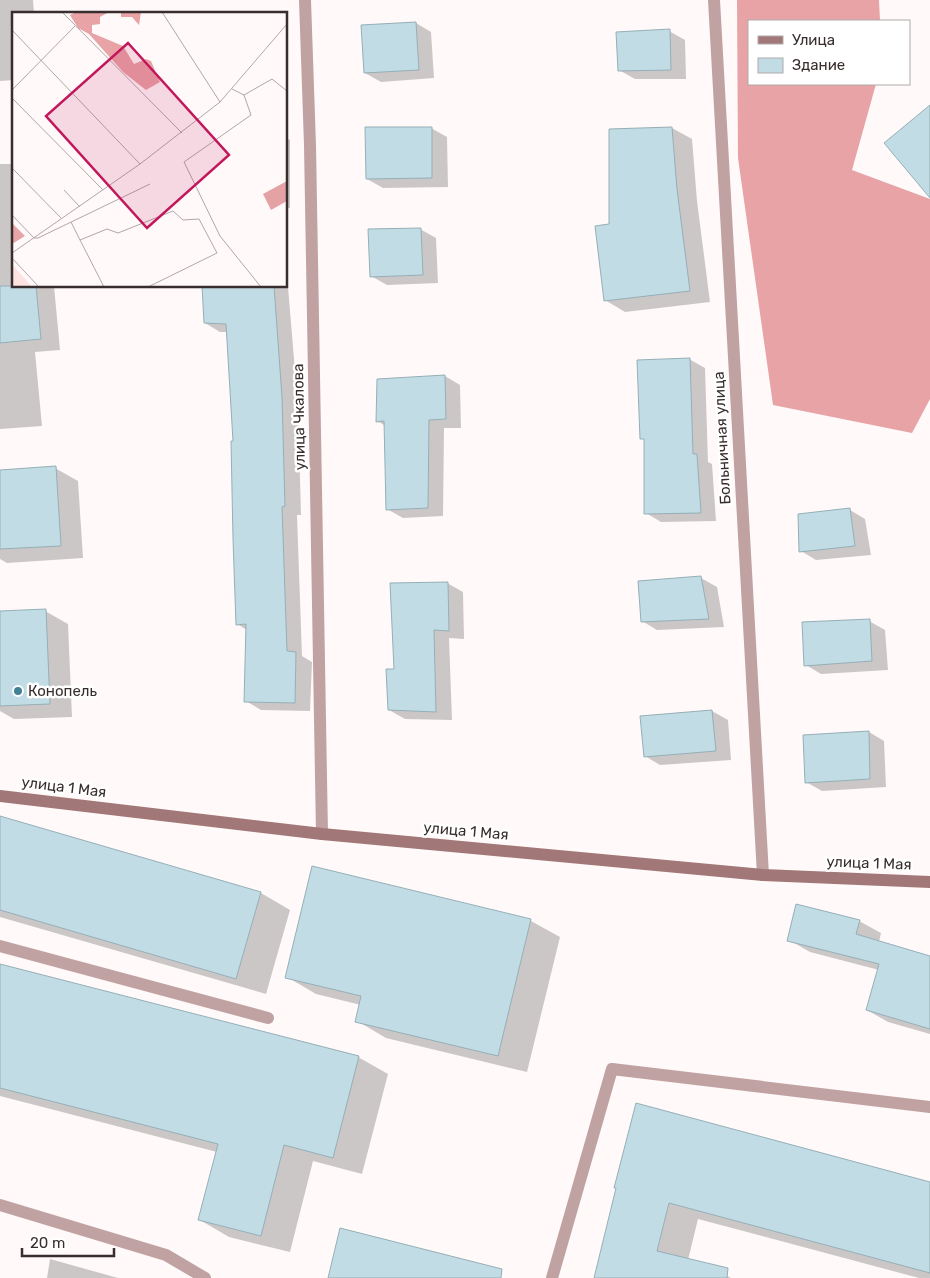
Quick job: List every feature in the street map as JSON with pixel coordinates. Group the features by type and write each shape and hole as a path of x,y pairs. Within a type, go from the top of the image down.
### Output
{"street":[{"name":"улица Чкалова","path":"305,0 311,155 322,834"},
{"name":"Больничная улица","path":"714,0 763,875"},
{"name":"улица 1 Мая","path":"0,796 322,834 763,875 930,882"},
{"path":"0,946 268,1018"},
{"path":"552,1278 612,1069 930,1107"},
{"path":"0,1205 166,1255 205,1278"}],"shaded area":[{"path":"737,0 879,0 880,20 748,20 748,85 876,85 852,170 930,199 930,399 912,433 773,405 738,158"}],"building":[{"path":"416,22 419,70 364,73 361,25"},
{"path":"670,29 671,70 618,71 616,32"},
{"path":"930,105 930,198 884,143"},
{"path":"365,127 432,127 432,178 366,179"},
{"path":"672,127 677,189 690,291 604,301 595,226 609,224 609,129"},
{"path":"421,228 423,275 370,277 368,229"},
{"path":"0,286 36,288 41,339 0,343"},
{"path":"202,288 274,288 282,397 285,506 282,507 287,651 296,652 295,703 244,702 246,624 236,625 231,441 233,441 226,324 204,323"},
{"path":"690,358 693,454 697,454 701,513 644,514 644,439 640,439 637,360"},
{"path":"445,375 446,419 429,420 428,508 386,510 384,421 376,422 377,379"},
{"path":"56,466 61,546 0,549 0,470"},
{"path":"850,508 855,546 799,552 798,514"},
{"path":"701,576 709,619 641,622 638,581"},
{"path":"448,582 449,631 434,630 436,712 388,710 386,669 394,669 390,583"},
{"path":"46,609 50,704 0,706 0,611"},
{"path":"870,619 872,661 804,666 802,622"},
{"path":"712,710 716,751 644,757 640,716"},
{"path":"869,731 870,779 805,783 803,735"},
{"path":"0,816 261,892 236,979 0,910"},
{"path":"312,866 531,919 498,1056 355,1022 361,996 285,978"},
{"path":"796,904 860,920 856,934 930,956 930,1029 866,1010 879,964 787,941"},
{"path":"0,964 359,1056 333,1158 284,1145 261,1236 198,1220 218,1144 0,1088"},
{"path":"636,1103 930,1182 930,1273 669,1203 657,1251 728,1268 727,1278 594,1278 616,1188 614,1188"},
{"path":"340,1228 502,1269 501,1278 328,1278"}],"place":[{"name":"Конопель","path":"18,691"}]}
